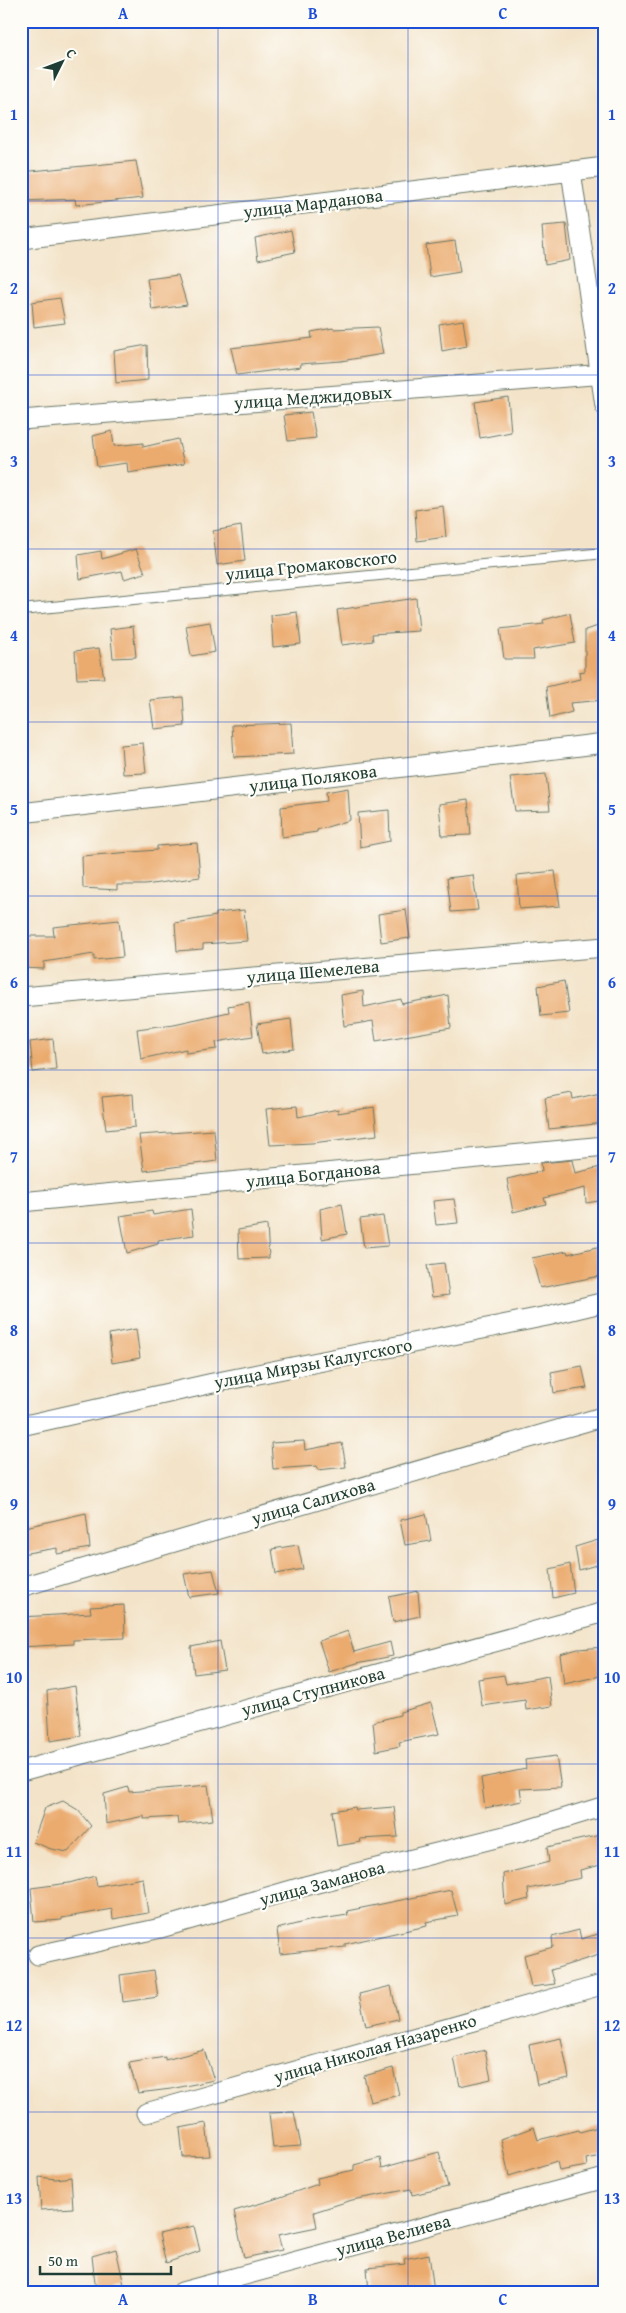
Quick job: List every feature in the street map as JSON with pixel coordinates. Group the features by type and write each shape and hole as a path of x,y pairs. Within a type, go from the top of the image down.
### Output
{"street":[{"name":"улица Марданова","path":"21,238 605,167"},
{"path":"571,171 603,374 605,406"},
{"name":"улица Меджидовых","path":"21,420 603,374"},
{"name":"улица Полякова","path":"21,813 605,743"},
{"name":"улица Шемелева","path":"21,997 605,947"},
{"name":"улица Богданова","path":"21,1202 605,1146"},
{"name":"улица Мирзы Калугского","path":"21,1426 213,1383 547,1316 605,1302"},
{"name":"улица Салихова","path":"21,1587 605,1416"},
{"name":"улица Ступникова","path":"21,1771 605,1612"},
{"name":"улица Заманова","path":"38,1955 161,1928 305,1886 520,1832 605,1806"},
{"name":"улица Николая Назаренко","path":"146,2113 605,1984"},
{"name":"улица Велиева","path":"182,2292 605,2178"}],"lane":[{"name":"улица Громаковского","path":"21,610 605,553"}],"building":[{"path":"136,161 143,198 76,205 75,199 21,201 21,172"},
{"path":"566,224 570,260 545,265 542,226"},
{"path":"291,230 295,252 258,260 255,238"},
{"path":"455,241 460,272 430,277 426,245"},
{"path":"178,275 187,305 152,310 147,279"},
{"path":"60,298 65,323 34,327 32,302"},
{"path":"463,320 467,346 442,351 439,324"},
{"path":"378,327 383,354 341,361 300,364 301,367 237,375 231,348 312,338 311,332 333,328"},
{"path":"147,345 148,380 116,383 114,351"},
{"path":"508,397 511,432 480,438 475,402"},
{"path":"311,412 316,438 288,441 284,415"},
{"path":"112,431 114,446 143,443 143,447 178,439 184,464 128,473 127,463 97,467 93,436"},
{"path":"443,506 446,537 417,541 415,510"},
{"path":"241,526 245,561 217,565 213,531"},
{"path":"136,549 145,573 124,579 122,571 80,579 78,555 101,551 102,559"},
{"path":"416,598 419,631 372,634 373,641 342,645 337,610"},
{"path":"297,612 301,644 273,647 271,615"},
{"path":"570,613 575,643 533,650 534,659 504,659 500,629 544,624 543,620"},
{"path":"210,622 215,652 191,656 186,626"},
{"path":"605,624 605,656 603,656 605,700 570,703 572,712 550,718 546,687 580,679 579,672 585,671 585,630"},
{"path":"133,626 136,657 113,658 110,629"},
{"path":"99,648 104,678 77,679 75,651"},
{"path":"183,697 185,726 154,729 150,700"},
{"path":"291,723 293,754 234,757 232,725"},
{"path":"143,743 146,773 123,774 121,745"},
{"path":"546,774 550,810 515,811 510,777"},
{"path":"348,788 350,820 317,830 317,832 282,837 281,807 327,801 326,792"},
{"path":"468,800 471,835 442,836 439,804"},
{"path":"389,810 390,841 360,847 358,813"},
{"path":"197,843 200,877 145,885 117,885 117,890 83,888 82,856 157,850 157,846"},
{"path":"555,871 560,906 519,909 517,875"},
{"path":"473,875 478,910 451,912 447,878"},
{"path":"244,910 247,941 203,944 203,949 177,951 175,923 216,916 216,913"},
{"path":"406,910 410,938 381,942 378,914"},
{"path":"119,920 123,957 94,960 94,954 44,962 44,969 21,968 21,936 54,936 53,927"},
{"path":"564,981 569,1013 541,1016 538,986"},
{"path":"363,991 364,1007 401,999 402,1004 448,995 451,1028 376,1041 373,1021 344,1026 341,995"},
{"path":"249,1002 253,1036 216,1042 217,1049 186,1053 186,1049 141,1059 137,1029 174,1024 229,1012 228,1006"},
{"path":"291,1019 294,1049 262,1054 257,1024"},
{"path":"53,1039 56,1069 33,1072 30,1042"},
{"path":"605,1092 605,1123 549,1129 545,1098 572,1093 573,1099"},
{"path":"133,1094 135,1127 106,1130 102,1097"},
{"path":"297,1106 298,1117 338,1109 338,1113 374,1107 377,1135 312,1143 270,1145 266,1109"},
{"path":"214,1130 217,1161 144,1171 139,1135"},
{"path":"572,1160 575,1173 605,1166 605,1200 586,1203 585,1188 544,1198 546,1204 513,1212 507,1179 542,1171 541,1163"},
{"path":"454,1199 458,1223 436,1225 433,1201"},
{"path":"342,1204 347,1234 322,1239 320,1209"},
{"path":"191,1209 194,1235 158,1240 158,1244 127,1253 120,1216 152,1211 153,1215"},
{"path":"383,1216 388,1246 364,1248 360,1219"},
{"path":"267,1225 269,1258 239,1259 238,1230"},
{"path":"605,1245 605,1275 540,1288 532,1258 567,1251 568,1254"},
{"path":"444,1263 449,1295 432,1297 427,1265"},
{"path":"136,1329 140,1358 112,1363 109,1334"},
{"path":"582,1366 587,1388 554,1393 551,1372"},
{"path":"304,1441 305,1450 342,1443 346,1467 318,1470 317,1466 273,1469 271,1443"},
{"path":"86,1513 90,1548 57,1554 57,1548 21,1554 21,1528"},
{"path":"426,1514 431,1541 405,1545 400,1520"},
{"path":"598,1540 603,1563 579,1570 575,1547"},
{"path":"298,1545 303,1569 276,1574 272,1549"},
{"path":"570,1564 574,1593 553,1598 550,1569"},
{"path":"213,1570 219,1593 189,1597 184,1574"},
{"path":"418,1591 420,1616 393,1622 389,1597"},
{"path":"124,1605 125,1638 73,1640 73,1644 21,1647 21,1617 91,1613 90,1607"},
{"path":"348,1631 354,1652 390,1642 393,1656 357,1663 329,1672 319,1641"},
{"path":"220,1641 225,1670 194,1674 191,1647"},
{"path":"605,1647 605,1675 564,1684 560,1654 578,1649"},
{"path":"504,1675 506,1684 548,1676 552,1706 526,1710 525,1700 482,1706 478,1679"},
{"path":"75,1686 81,1736 50,1741 47,1691"},
{"path":"431,1703 439,1734 399,1742 400,1746 376,1751 373,1722 400,1715 400,1712"},
{"path":"556,1756 561,1787 520,1789 522,1801 485,1808 481,1778 526,1769 525,1760"},
{"path":"208,1785 213,1820 178,1824 177,1817 144,1819 144,1816 106,1824 104,1794 128,1787 129,1792"},
{"path":"63,1801 78,1810 91,1826 68,1852 51,1849 33,1842 45,1808"},
{"path":"355,1807 356,1810 394,1807 398,1837 360,1839 361,1842 337,1846 332,1811"},
{"path":"605,1834 605,1864 580,1870 581,1878 528,1889 529,1899 505,1905 503,1874 549,1862 547,1847"},
{"path":"95,1876 97,1886 143,1878 148,1913 113,1919 112,1909 62,1918 62,1920 34,1922 31,1888 69,1883"},
{"path":"451,1890 458,1916 426,1922 427,1926 345,1944 345,1947 280,1954 277,1929 308,1921 348,1915 347,1911"},
{"path":"579,1930 581,1939 605,1932 605,1953 551,1970 555,1984 531,1987 524,1955 553,1947 552,1937"},
{"path":"154,1970 158,1997 123,2002 120,1975"},
{"path":"391,1986 398,2019 366,2026 359,1994"},
{"path":"561,2038 569,2078 537,2085 529,2045"},
{"path":"204,2050 214,2080 171,2089 138,2093 129,2063 165,2057 165,2060"},
{"path":"485,2050 491,2079 460,2086 454,2058"},
{"path":"393,2068 399,2095 370,2102 364,2076"},
{"path":"294,2112 301,2146 273,2148 269,2113"},
{"path":"206,2123 210,2156 183,2157 180,2128"},
{"path":"605,2125 605,2155 586,2159 587,2166 559,2171 557,2161 509,2176 501,2139 534,2127 538,2140"},
{"path":"439,2152 448,2187 412,2195 411,2189 352,2200 314,2212 317,2227 278,2235 282,2250 244,2258 234,2211 318,2184 317,2178 354,2170 354,2165 380,2158 382,2168"},
{"path":"39,2177 56,2179 71,2177 73,2208 41,2210"},
{"path":"194,2226 200,2251 166,2263 159,2234"},
{"path":"116,2249 124,2285 96,2292 92,2256"},
{"path":"429,2254 434,2291 369,2292 367,2268 405,2264 404,2259"}]}
